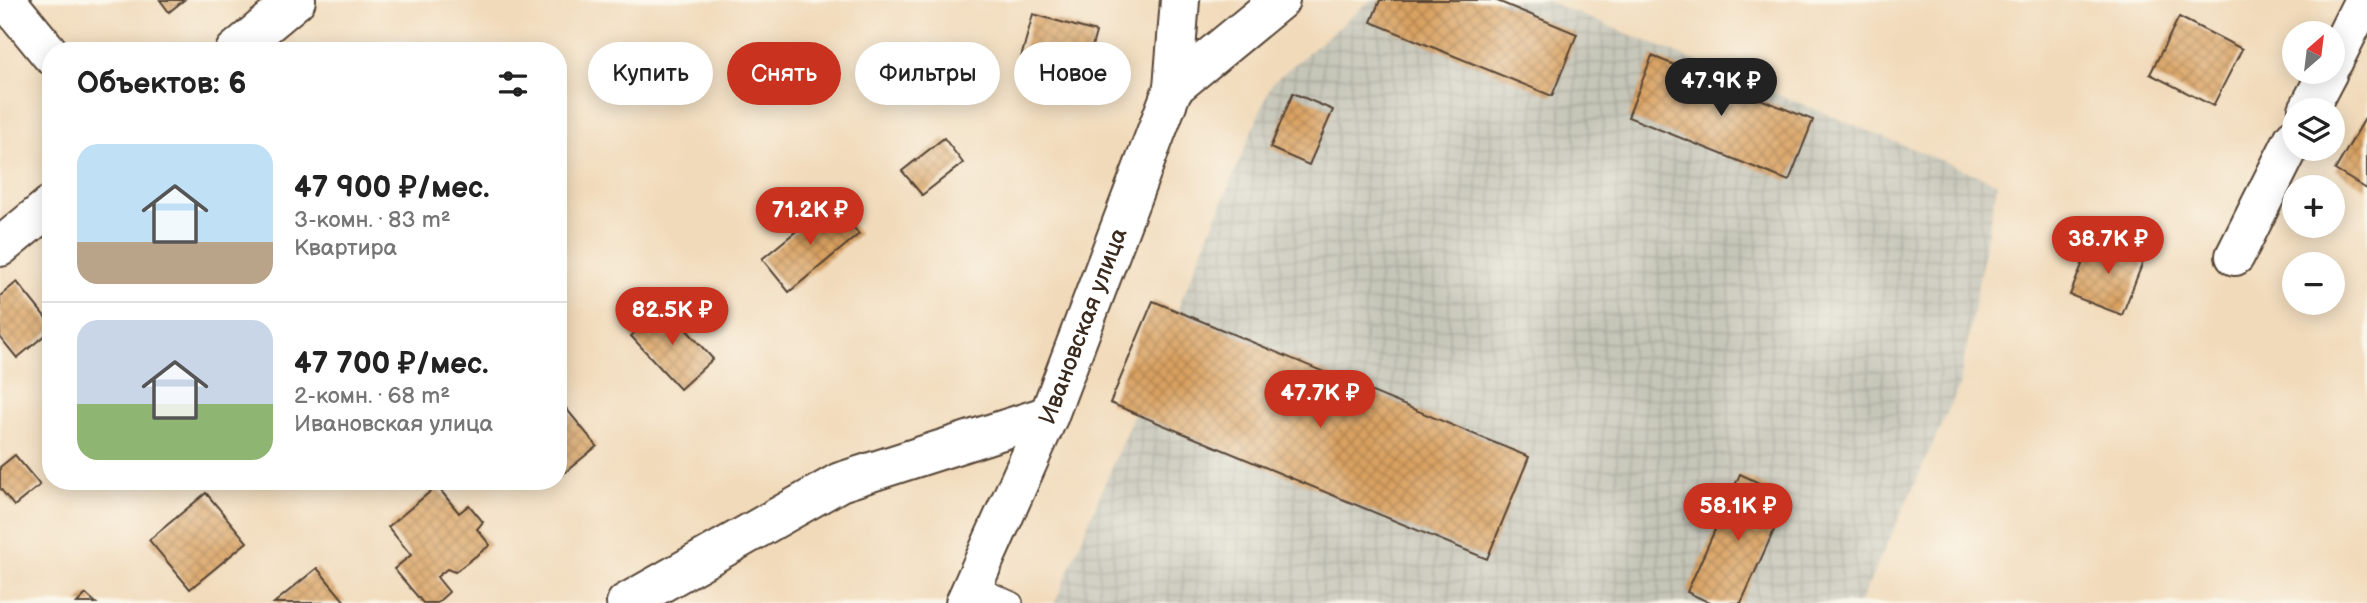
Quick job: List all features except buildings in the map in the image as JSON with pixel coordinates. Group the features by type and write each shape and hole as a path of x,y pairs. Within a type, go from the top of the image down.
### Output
{"street":[{"path":"6,0 42,44"},
{"path":"246,42 296,0"},
{"path":"1173,88 1180,0"},
{"name":"Ивановская улица","path":"626,603 840,482 1049,415 1173,88 1280,0"},
{"path":"2345,38 2364,0"},
{"path":"2235,256 2282,161"},
{"path":"0,247 42,212"},
{"path":"969,594 1049,415"}],"lane":[{"path":"969,594 1012,603"}],"shaded area":[{"path":"1371,0 1544,0 1997,183 1959,387 1860,603 1055,603 1272,83"}]}
